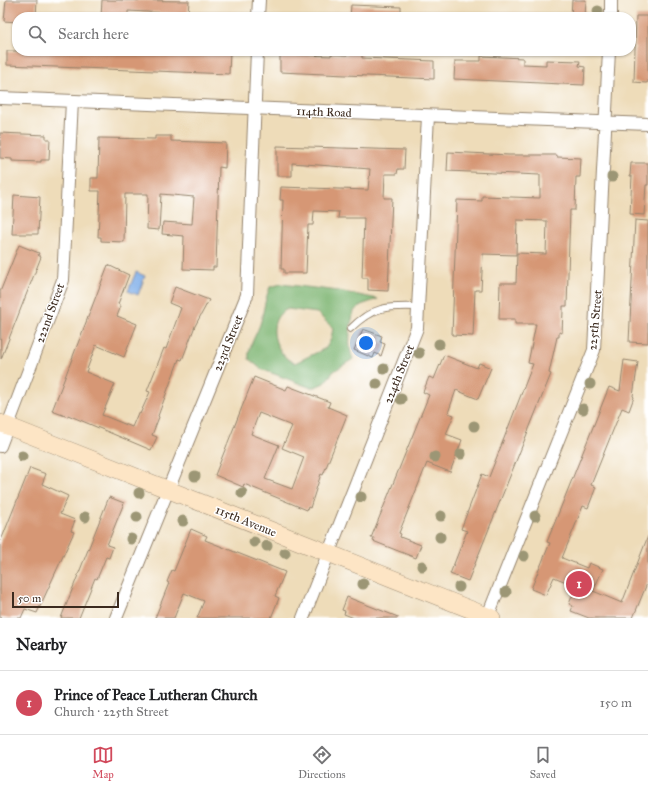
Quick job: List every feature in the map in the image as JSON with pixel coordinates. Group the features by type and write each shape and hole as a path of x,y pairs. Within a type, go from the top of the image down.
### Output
{"main road":[{"name":"115th Avenue","path":"4,424 489,617"}],"street":[{"path":"258,12 259,0"},
{"path":"610,12 611,0"},
{"name":"223rd Street","path":"116,618 247,295 257,56"},
{"name":"225th Street","path":"489,617 594,350 609,56"},
{"name":"114th Road","path":"0,98 648,124"},
{"name":"222nd Street","path":"0,446 4,424 63,280 72,101"},
{"name":"224th Street","path":"303,618 417,328 428,116"}],"lane":[{"path":"350,329 360,318 374,310 393,306 418,307"}],"green space":[{"path":"281,284 339,291 378,299 361,305 354,311 350,335 350,348 353,359 334,371 324,383 315,387 309,387 261,369 249,359 250,350 260,326 270,287","holes":["288,309 317,313 333,328 331,339 326,348 295,363 288,359 277,346 274,328 276,320 280,314"]}],"water":[{"path":"136,272 145,276 138,295 128,291"}],"building":[{"path":"6,0 37,0 36,12 12,12 12,22 4,21"},
{"path":"102,0 189,1 188,12 101,12"},
{"path":"572,0 586,0 585,12 571,12"},
{"path":"351,5 401,7 401,12 350,12"},
{"path":"636,16 648,16 648,82 634,82 635,56 636,56"},
{"path":"7,51 12,51 12,56 230,56 229,74 7,65"},
{"path":"280,56 362,56 362,58 434,61 434,79 280,72"},
{"path":"481,56 523,58 523,64 546,65 546,60 580,61 579,66 585,67 584,85 454,79 455,61 481,61"},
{"path":"0,133 46,135 46,139 50,139 49,160 41,160 41,162 12,161 12,159 0,158"},
{"path":"155,136 171,136 171,141 226,143 225,168 219,167 216,267 213,267 213,270 183,269 184,236 162,234 163,222 192,224 194,197 161,194 159,230 147,229 148,194 125,194 124,242 101,241 101,237 98,237 100,191 91,191 91,178 98,178 99,138 155,139"},
{"path":"277,146 405,150 404,169 398,169 397,174 385,174 384,198 392,198 388,291 368,290 368,278 362,278 364,218 338,218 339,212 314,211 313,225 308,225 306,273 284,273 284,269 281,269 283,200 280,200 281,187 368,190 370,169 292,163 292,176 277,176"},
{"path":"448,152 509,155 557,155 557,157 581,158 580,177 576,177 575,210 570,210 567,306 563,306 562,333 559,332 559,337 557,337 549,373 551,374 468,581 450,574 467,531 461,529 482,474 489,477 533,364 528,363 536,324 515,324 515,319 499,319 500,283 516,283 517,253 546,254 547,221 517,220 516,255 483,254 481,290 475,290 473,336 452,335 457,200 482,201 482,196 540,198 540,175 447,171"},
{"path":"631,163 648,163 648,185 646,185 644,215 630,214 632,176 630,176"},
{"path":"14,195 40,197 38,234 12,234"},
{"path":"635,220 648,221 648,343 629,342"},
{"path":"19,245 39,253 38,255 41,257 1,359 0,292"},
{"path":"108,265 129,275 118,304 121,306 117,316 137,324 124,357 96,345 86,372 115,384 102,415 132,427 150,392 147,391 164,348 166,349 181,308 169,303 175,287 209,300 195,326 182,360 179,359 152,435 157,437 151,450 68,415 68,417 52,411"},
{"path":"363,329 382,336 380,342 385,344 381,356 375,353 373,358 354,350"},
{"path":"444,355 477,368 479,363 491,368 478,399 456,390 448,413 454,415 446,434 462,440 450,472 427,463 399,533 401,534 400,537 421,545 416,558 373,541 374,538 371,538 429,395 423,392 429,377 434,379"},
{"path":"624,360 638,362 634,397 629,411 622,408 591,485 596,487 588,508 583,506 562,558 587,568 589,563 603,569 593,591 622,603 648,536 648,581 633,618 589,618 571,611 573,606 569,604 576,586 554,577 546,595 531,589 550,543 547,542 609,387 620,391"},
{"path":"254,377 286,390 288,386 330,402 328,407 347,415 323,475 321,474 310,508 308,507 307,510 244,484 243,487 215,475","holes":["259,413 292,426 282,448 304,457 292,489 265,479 279,445 251,434"]},
{"path":"30,468 46,474 42,484 68,496 60,514 75,520 71,531 74,532 37,613 25,609 21,618 0,618 0,543"},
{"path":"109,497 124,503 107,545 113,547 109,558 106,557 97,579 95,578 79,618 61,618"},
{"path":"191,529 207,536 205,540 285,572 275,596 279,598 271,618 197,618 204,601 184,593 174,618 155,618 169,583 167,582 172,570 174,571"},
{"path":"347,597 398,618 354,618 344,614 345,611 342,610"}],"place":[{"name":"Prince of Peace Lutheran Church","path":"579,584"}]}
